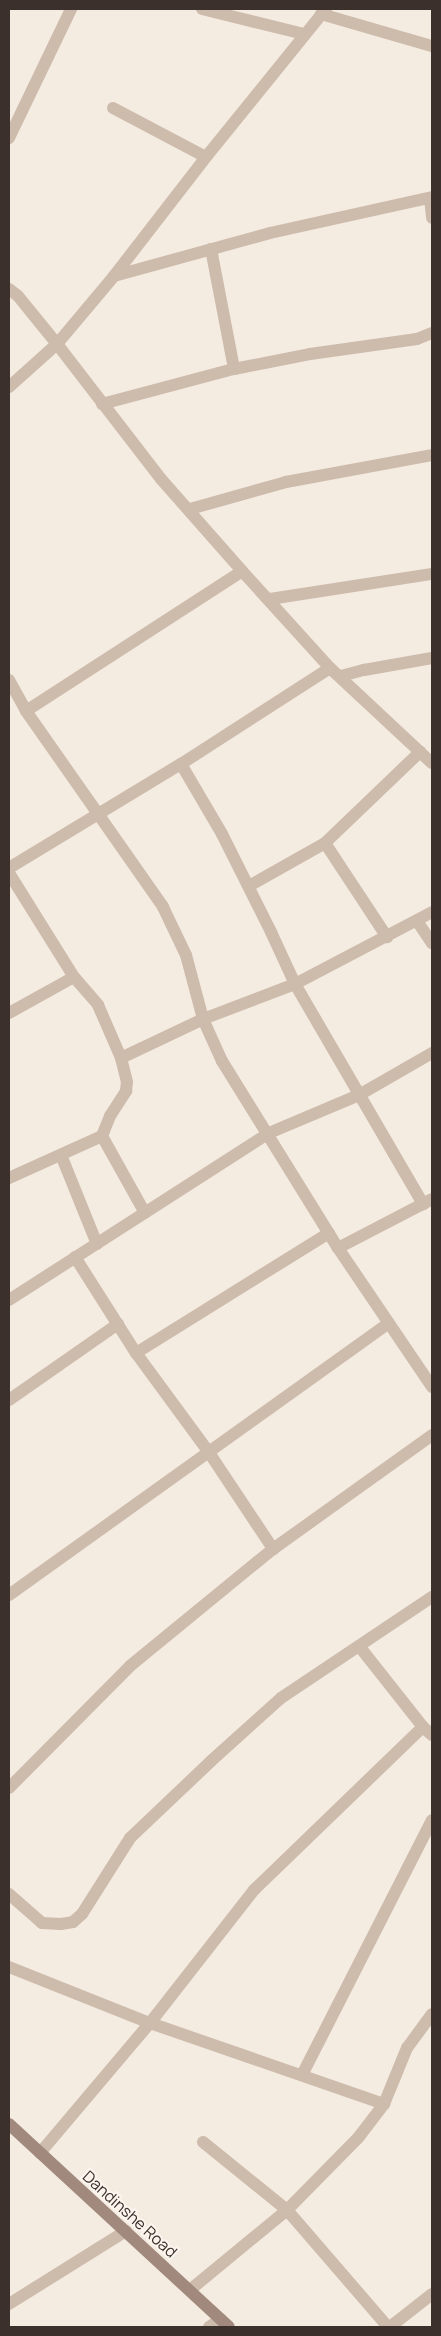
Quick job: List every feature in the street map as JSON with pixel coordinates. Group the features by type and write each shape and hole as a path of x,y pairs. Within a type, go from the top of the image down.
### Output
{"street":[{"path":"9,138 71,9"},
{"path":"202,9 304,34"},
{"path":"9,386 57,344 114,276 206,157 304,34 324,12 432,46"},
{"path":"113,108 206,157"},
{"path":"114,276 270,233 431,198 432,218"},
{"path":"211,249 234,369"},
{"path":"9,289 18,296 57,344 161,479 190,509 242,571 330,668 341,676 432,763"},
{"path":"102,404 234,369 310,354 417,338 432,333"},
{"path":"190,509 286,482 432,454"},
{"path":"26,711 242,571"},
{"path":"270,600 432,574"},
{"path":"341,676 432,658"},
{"path":"9,868 181,764 330,668"},
{"path":"9,680 26,711 96,814 163,907 186,955 203,1018 222,1061 338,1248 432,1387"},
{"path":"248,886 325,843 420,752"},
{"path":"181,764 222,834 295,984 359,1095 428,1202 338,1248"},
{"path":"325,843 387,937"},
{"path":"9,873 74,977 98,1006 121,1058 127,1082 126,1091 110,1116 102,1136 9,1178"},
{"path":"121,1058 203,1018 295,984 432,912"},
{"path":"417,921 432,943"},
{"path":"9,1013 74,977"},
{"path":"9,1300 268,1133 359,1095 432,1053"},
{"path":"102,1136 145,1213"},
{"path":"61,1155 97,1244"},
{"path":"136,1353 329,1233"},
{"path":"75,1257 136,1353 208,1451 273,1549"},
{"path":"9,1595 389,1323"},
{"path":"9,1400 118,1324"},
{"path":"420,1370 432,1364"},
{"path":"9,1788 130,1666 273,1549 432,1435"},
{"path":"9,1894 42,1922 61,1924 72,1922 82,1914 130,1838 281,1698 432,1597"},
{"path":"40,2153 150,2023 254,1890 428,1731 358,1646"},
{"path":"302,2075 432,1820"},
{"path":"9,1967 150,2023 384,2104"},
{"path":"190,2290 287,2210 358,2138 384,2104 407,2048 432,2014"},
{"name":"Dandinshe Road","path":"11,2129 40,2153 225,2323"},
{"path":"203,2142 287,2210 389,2327 432,2294"},
{"path":"9,2304 126,2231"},
{"path":"209,2327 225,2323"}]}
